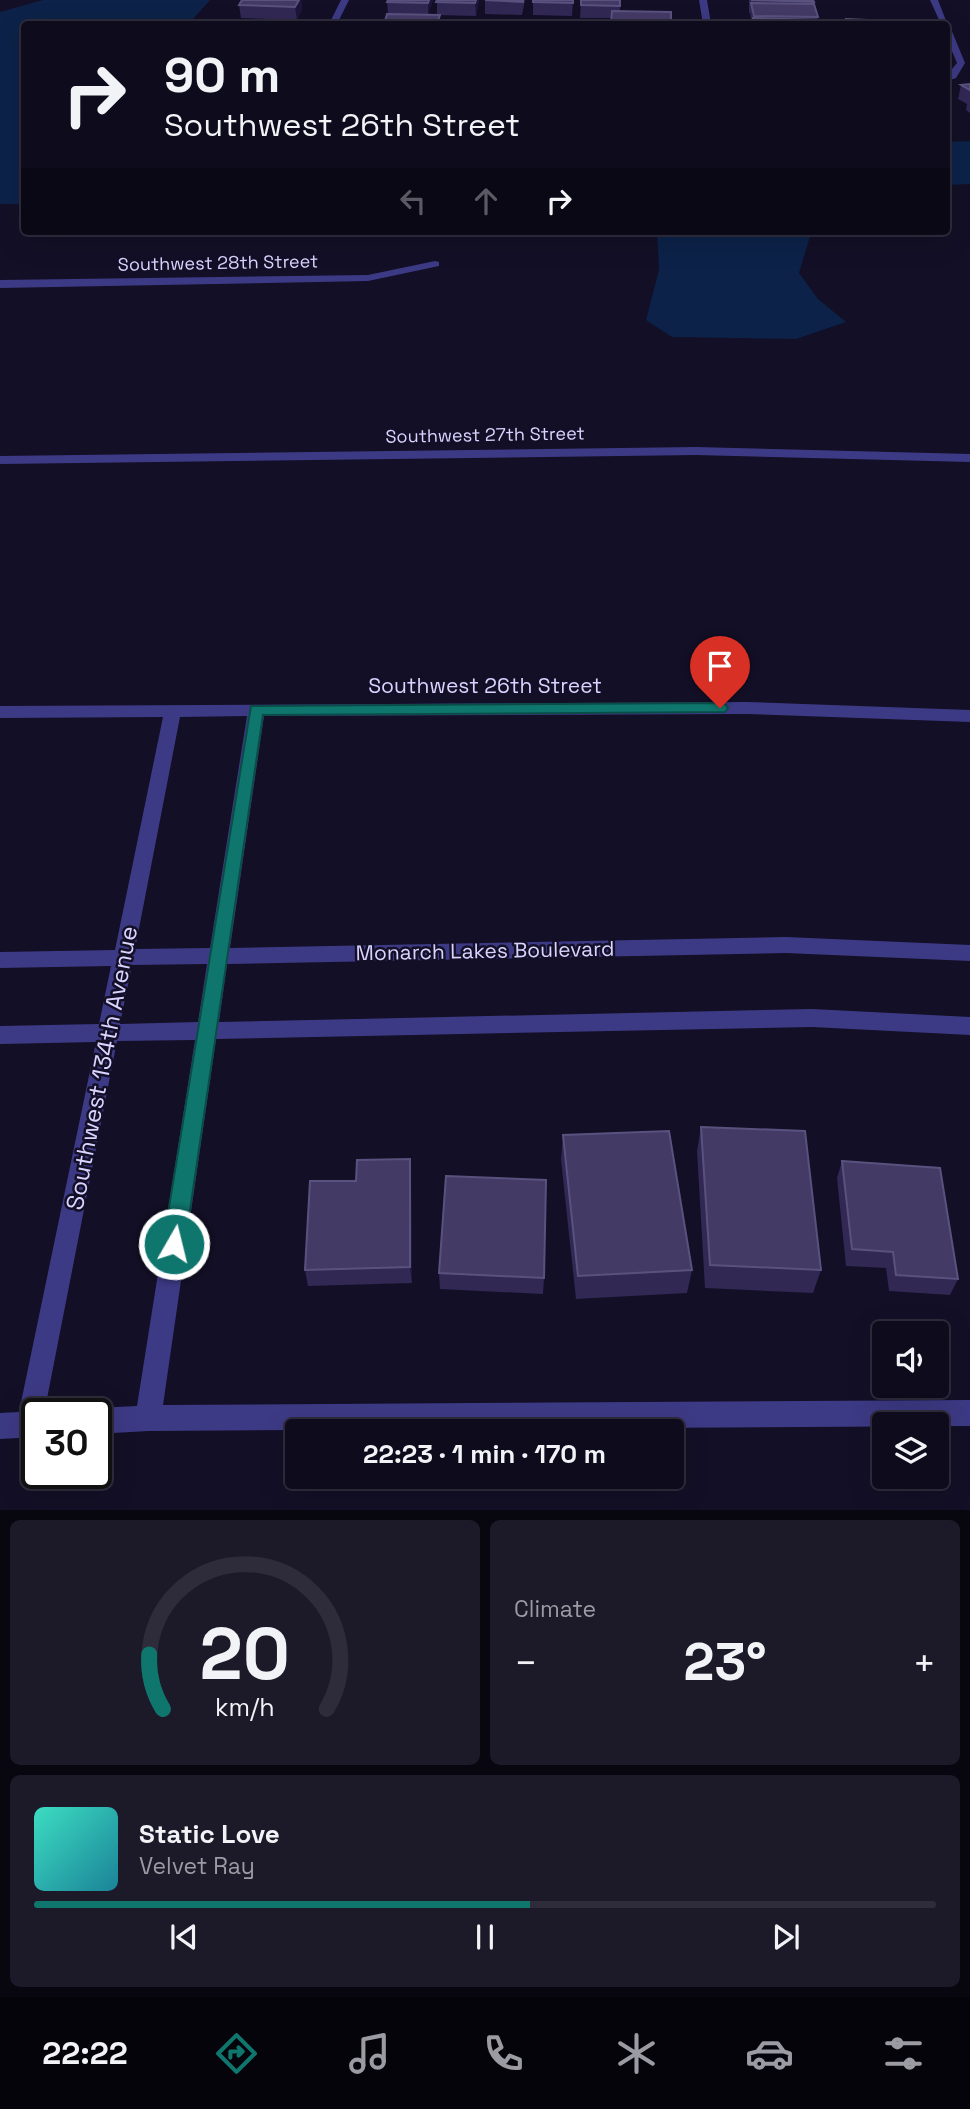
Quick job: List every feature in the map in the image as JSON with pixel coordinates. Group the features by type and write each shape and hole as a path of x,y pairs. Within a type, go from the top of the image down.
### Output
{"street":[{"path":"334,21 345,0"},
{"path":"703,0 706,21"},
{"path":"934,0 944,21"},
{"path":"950,36 961,63 950,77"},
{"name":"Southwest 28th Street","path":"0,284 368,278 435,264"},
{"name":"Southwest 27th Street","path":"0,460 696,451 970,458"},
{"name":"Southwest 26th Street","path":"0,712 747,708 970,716"},
{"name":"Southwest 134th Avenue","path":"38,1398 173,710"},
{"path":"148,1418 256,710"},
{"name":"Monarch Lakes Boulevard","path":"0,960 786,945 970,953"},
{"path":"0,1035 813,1018 970,1026"},
{"path":"112,1420 970,1413"},
{"path":"0,1426 21,1425"}],"water":[{"path":"43,0 210,0 190,21 21,21 21,204 0,204 0,12"},
{"path":"970,141 970,184 950,185 950,142"},
{"path":"657,235 810,235 799,273 818,299 846,322 796,339 672,337 646,320 659,270"}],"building":[{"path":"242,0 299,0 295,7 239,5"},
{"path":"429,0 428,3 387,2"},
{"path":"476,0 475,3 436,2"},
{"path":"485,0 523,0 523,2"},
{"path":"573,0 573,3 533,2"},
{"path":"581,0 620,0 620,6 581,5"},
{"path":"751,0 813,0 814,2"},
{"path":"751,3 814,4 818,17 754,16"},
{"path":"612,11 671,12 671,21 611,21"},
{"path":"387,14 440,15 438,21 385,21"},
{"path":"753,18 818,21 754,21"},
{"path":"846,19 890,21 846,21"},
{"path":"701,1127 805,1131 821,1270 710,1265"},
{"path":"669,1131 692,1270 578,1276 563,1135"},
{"path":"410,1159 410,1267 305,1270 310,1181 356,1181 357,1160"},
{"path":"842,1161 940,1168 958,1279 896,1275 893,1252 852,1249"},
{"path":"446,1176 546,1180 544,1278 439,1273"}],"route":[{"path":"174,1244 256,710 720,708"}]}
